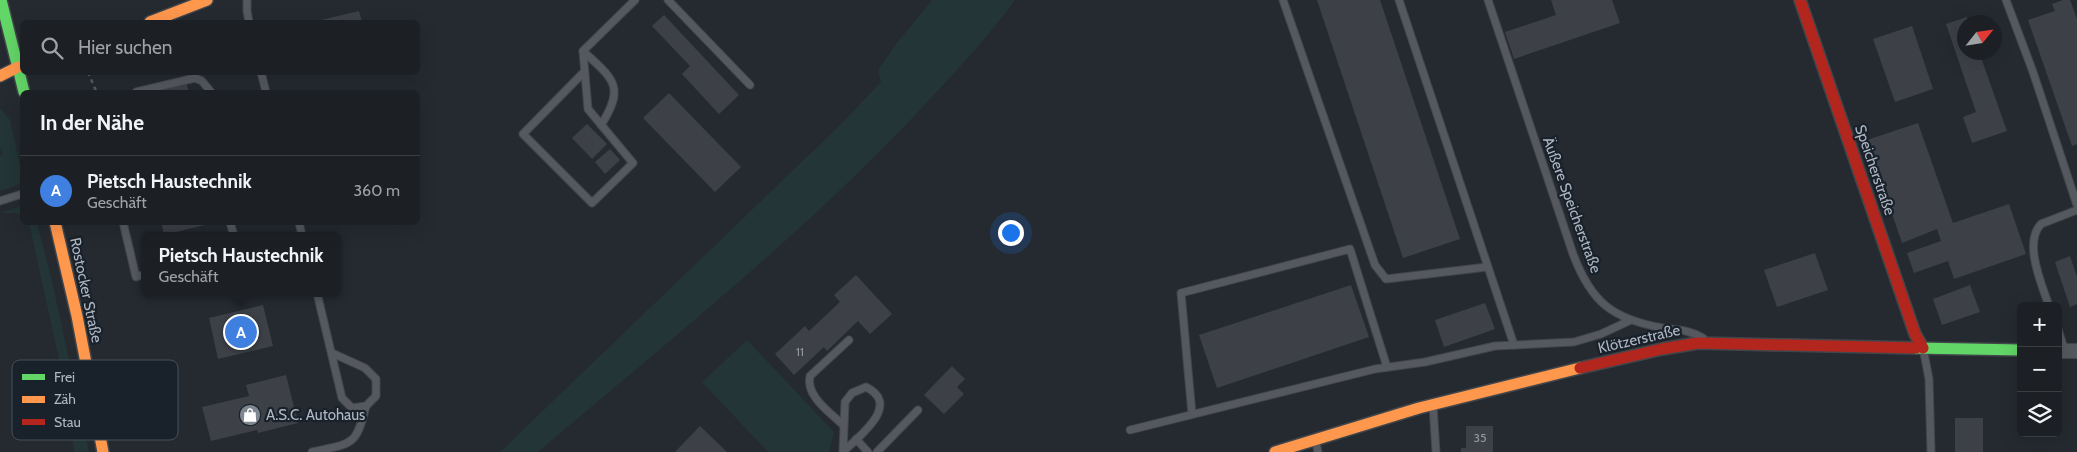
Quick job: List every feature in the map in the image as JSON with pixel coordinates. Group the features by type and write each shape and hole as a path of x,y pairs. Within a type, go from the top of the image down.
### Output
{"street":[{"path":"0,76 20,66 1,0"},
{"path":"155,20 207,0"},
{"name":"Speicherstraße","path":"1800,0 1915,334 1923,348"},
{"path":"21,75 24,90"},
{"name":"Rostocker Straße","path":"56,225 85,360"},
{"name":"Klötzerstraße","path":"1275,452 1315,438 1433,405 1662,349 1710,342 2017,350"}],"lane":[{"path":"247,0 249,20"},
{"path":"584,72 523,134 592,203 633,162 588,109 583,51 635,0"},
{"path":"668,0 750,85"},
{"path":"1283,0 1375,264 1386,279 1487,267"},
{"path":"1399,0 1514,345"},
{"name":"Äußere Speicherstraße","path":"1488,0 1580,274 1595,295 1609,309 1623,318 1647,325 1696,333 1710,342"},
{"path":"2006,0 2077,204"},
{"path":"583,51 604,71 612,82 615,95 612,107 601,125"},
{"path":"262,75 266,90"},
{"path":"144,90 195,78 202,81 209,90"},
{"path":"0,201 20,195"},
{"path":"2049,302 2036,264 2034,240 2037,228 2040,224 2077,210"},
{"path":"123,225 136,277 141,275"},
{"path":"1192,414 1181,293 1350,249 1387,367"},
{"path":"317,297 342,398 352,408 366,406"},
{"path":"1130,430 1338,377 1387,367 1425,362 1495,346 1574,342 1601,334 1631,320"},
{"path":"2062,339 2067,351"},
{"path":"843,425 813,395 809,382 810,376 849,340"},
{"path":"1923,348 1929,379 1931,452"},
{"path":"312,452 344,444 356,438 366,406 376,396 376,379 365,368 332,353"},
{"path":"866,388 875,392 880,402 878,417 843,452 845,402 852,393 866,388"},
{"path":"1433,405 1436,452"},
{"path":"877,452 918,410"},
{"path":"1315,438 1318,452"},
{"path":"856,439 868,452"}],"path":[{"path":"89,75 96,90"}],"shaded area":[{"path":"932,0 1015,0 974,52 883,148 836,194 739,282 538,452 500,452 838,127 881,82 878,70 896,44"},
{"path":"0,108 10,120 20,166 20,182 16,186 0,191 0,156 3,154 0,147"},
{"path":"20,207 20,216 17,213 0,213"},
{"path":"29,225 38,225 52,281 69,360 59,360"},
{"path":"747,340 834,432 829,452 768,452 702,382"},
{"path":"72,440 86,440 89,452 74,452"}],"building":[{"path":"1317,0 1380,0 1460,239 1403,258"},
{"path":"1551,0 1612,0 1620,23 1514,59 1505,32 1556,15"},
{"path":"2063,0 2070,0 2077,19 2077,144 2072,146 2028,20 2055,11 2052,4"},
{"path":"359,11 361,20 321,20"},
{"path":"664,15 739,95 719,114 682,74 690,66 652,26"},
{"path":"1957,20 1957,56 1946,24"},
{"path":"1912,26 1933,89 1895,102 1873,39"},
{"path":"1958,60 1982,60 2007,131 1972,143 1963,117 1976,112"},
{"path":"186,82 188,90 155,90"},
{"path":"669,93 741,167 715,192 643,118"},
{"path":"1918,123 1953,223 2009,204 2026,254 1954,279 1948,261 1914,273 1907,253 1941,241 1937,229 1902,243 1867,140"},
{"path":"587,124 607,144 592,159 572,138"},
{"path":"610,149 620,160 605,174 595,162"},
{"path":"162,225 205,225 176,232 163,232"},
{"path":"1815,253 1828,290 1777,307 1764,270"},
{"path":"2070,256 2077,277 2077,304 2070,307 2055,262"},
{"path":"856,275 892,314 870,334 858,321 827,351 824,347 794,375 775,354 805,326 809,331 840,302 834,295"},
{"path":"1351,285 1369,337 1217,388 1199,335"},
{"path":"1970,285 1980,312 1942,325 1933,299"},
{"path":"1485,303 1495,329 1444,347 1435,320"},
{"path":"263,305 273,346 218,359 209,318"},
{"path":"952,366 965,379 957,387 964,394 944,414 924,395"},
{"name":"A.S.C. Autohaus","path":"286,375 298,423 258,433 257,430 211,441 202,407 249,396 246,385"},
{"path":"1955,418 1983,418 1983,452 1955,452"},
{"path":"700,426 727,452 675,452"},
{"path":"1466,426 1493,426 1493,452 1461,452 1461,448 1466,448"}],"traffic: fast":[{"path":"1,0 24,90"},
{"path":"1916,348 2017,350"}],"traffic: slow":[{"path":"155,20 207,0"},
{"path":"0,76 18,67"},
{"path":"56,225 85,360"},
{"path":"1275,452 1419,408 1580,368"},
{"path":"101,440 103,452"}],"traffic: jam":[{"path":"1800,0 1915,334 1923,348"},
{"path":"1580,368 1662,349 1698,343 1916,348"}],"place":[{"name":"Pietsch Haustechnik","path":"241,332"},
{"name":"A.S.C. Autohaus","path":"250,415"}]}
